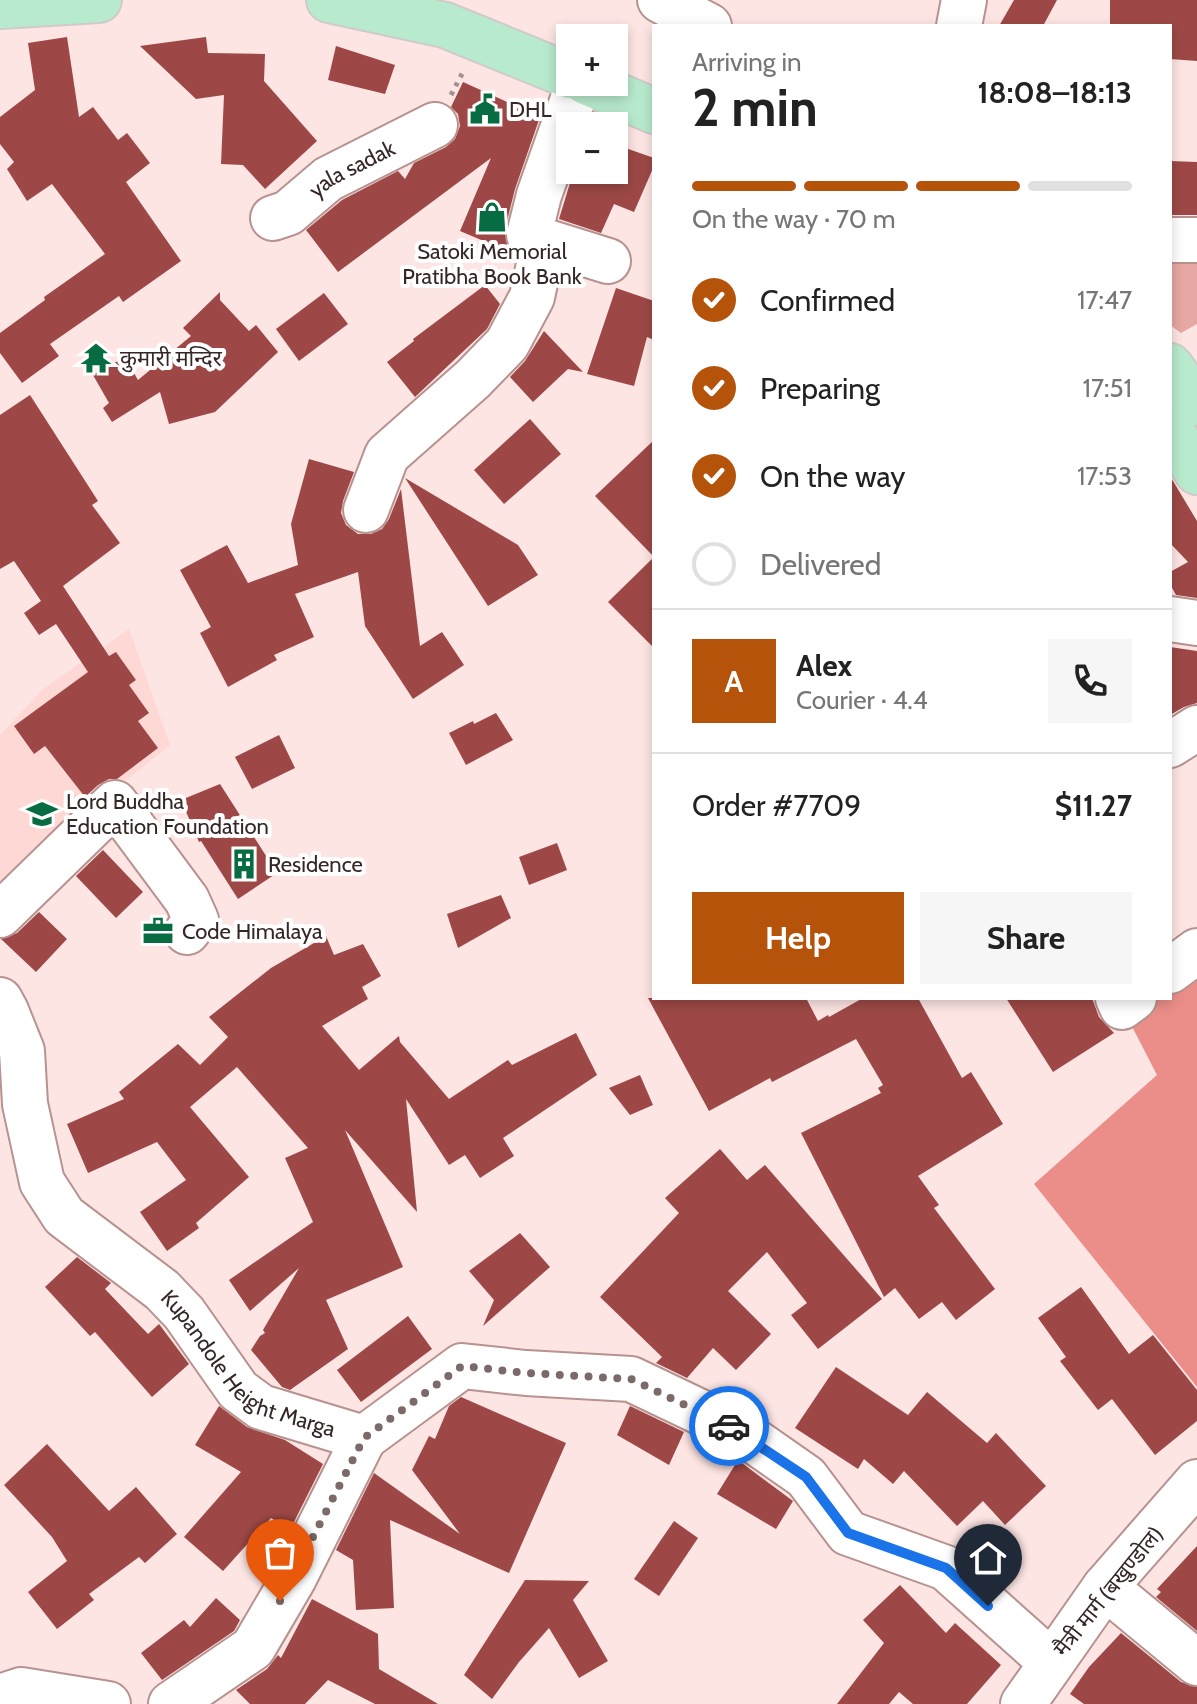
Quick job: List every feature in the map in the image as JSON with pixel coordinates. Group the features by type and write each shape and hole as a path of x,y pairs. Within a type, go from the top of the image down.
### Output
{"main road":[{"path":"0,6 99,0"},
{"path":"329,0 445,25 556,70"},
{"path":"619,96 652,110"},
{"path":"1172,432 1197,472"}],"street":[{"path":"660,0 705,24"},
{"path":"959,24 964,0"},
{"path":"574,96 539,195 529,235 608,261"},
{"name":"yala sadak","path":"273,218 288,213 328,179 435,125"},
{"path":"1172,240 1197,240"},
{"path":"366,510 387,455 473,379 507,344 532,297 544,241"},
{"path":"1172,619 1197,623"},
{"path":"1172,744 1197,728"},
{"path":"0,915 115,803 187,900 196,920 187,932"},
{"path":"1172,970 1197,951"},
{"name":"Kupandole Height Marga","path":"0,1000 22,1051 25,1104 42,1182 64,1216 162,1290 184,1313 238,1390 261,1407 364,1438 462,1366 631,1379 740,1431 806,1477 848,1533 946,1568 1051,1662"},
{"path":"171,1704 253,1648 294,1578 364,1438"},
{"name":"मैत्री मार्ग (बखुण्डोल)","path":"1023,1704 1105,1587 1197,1482"},
{"path":"1105,1587 1197,1663"},
{"path":"0,1697 21,1690 108,1704"}],"path":[{"path":"435,125 481,39"}],"shaded area":[{"path":"1172,258 1197,260 1197,324 1181,333 1172,326"},
{"name":"Lord Buddha Education Foundation","path":"129,629 170,745 0,883 0,735 43,689"},
{"path":"1197,951 1197,1387 1034,1184 1157,1075 1122,1007 1131,1000 1172,1000 1172,970"}],"building":[{"path":"1014,0 1057,0 1044,24 1000,24"},
{"path":"1110,0 1197,0 1197,61 1172,59 1172,24 1110,24"},
{"path":"67,37 79,117 93,107 118,140 127,133 150,163 126,182 181,261 123,302 119,296 50,344 59,356 22,383 0,353 0,333 105,254 52,184 27,201 7,169 14,162 0,144 0,117 35,90 28,43"},
{"path":"206,37 208,53 265,54 264,81 317,141 265,189 243,165 221,164 224,95 196,99 140,46"},
{"path":"336,46 395,65 385,94 328,80"},
{"path":"463,82 540,117 515,189 505,229 505,250 460,231 491,158 338,272 306,230 342,200 398,171 405,179 414,163 455,139 460,126 458,114 451,107"},
{"path":"628,149 652,157 652,171 634,212 614,204 601,233 559,219 570,184 628,184"},
{"path":"1172,161 1197,162 1197,215 1172,215"},
{"path":"485,285 500,304 487,329 415,397 387,362"},
{"path":"616,288 652,300 652,339 647,337 634,386 587,374"},
{"path":"220,292 220,300 249,331 256,325 278,352 215,412 169,424 160,392 112,422 103,408 109,403 93,375 125,357 138,380 191,336 183,328"},
{"path":"324,293 348,324 299,361 276,329"},
{"path":"544,331 583,372 568,369 533,402 510,377 525,361"},
{"path":"30,395 98,501 92,505 120,543 63,586 109,656 116,652 136,680 129,685 149,713 138,721 158,748 117,779 109,779 98,785 85,797 45,746 34,754 14,726 88,672 56,624 39,635 24,613 41,601 14,561 0,569 0,415"},
{"path":"530,419 561,454 504,504 474,470"},
{"path":"652,442 652,555 595,496"},
{"path":"309,459 354,472 341,513 346,525 358,534 371,534 382,529 401,489 420,646 442,632 464,665 413,699 365,626 358,572 295,594 314,637 274,655 277,660 228,687 200,633 211,627 180,570 227,545 248,583 298,565 291,524"},
{"path":"405,478 518,545 538,575 488,606"},
{"path":"1172,479 1197,521 1197,598 1176,595 1172,588 1172,571 1188,562 1172,545"},
{"path":"652,559 652,646 608,602"},
{"path":"1172,647 1197,651 1197,703 1172,714"},
{"path":"496,713 513,740 466,765 449,733"},
{"path":"279,735 295,768 252,789 235,757"},
{"path":"220,784 277,873 238,899 199,842 181,800"},
{"path":"557,843 567,870 529,885 519,857"},
{"path":"103,850 143,892 116,918 76,876"},
{"path":"501,895 511,918 458,948 447,914"},
{"path":"39,912 67,939 36,972 1,939 17,933"},
{"path":"326,936 334,955 363,944 381,976 362,987 368,999 322,1026 359,1070 399,1036 400,1042 449,1099 508,1060 512,1065 576,1033 597,1075 503,1138 514,1156 480,1178 465,1155 449,1165 406,1099 417,1212 345,1130 403,1267 326,1300 348,1349 290,1390 282,1387 251,1350 265,1333 263,1330 299,1268 250,1311 229,1280 313,1222 285,1158 308,1148 237,1067 190,1107 249,1177 196,1223 199,1228 167,1251 140,1212 186,1180 157,1142 88,1173 67,1124 124,1099 119,1092 178,1044 200,1065 228,1037 209,1017 271,968"},
{"path":"648,998 807,1000 818,1021 859,1000 919,1000 962,1078 971,1072 1003,1124 918,1176 939,1205 934,1208 995,1289 956,1320 942,1302 919,1319 895,1288 884,1297 801,1133 881,1093 878,1088 883,1085 856,1039 772,1082 770,1078 709,1111"},
{"path":"1007,1000 1093,1000 1099,1017 1114,1033 1053,1072"},
{"path":"640,1075 653,1105 630,1115 609,1088"},
{"path":"720,1149 747,1180 765,1165 882,1299 818,1349 791,1315 807,1303 767,1252 728,1291 771,1334 736,1370 713,1348 687,1378 656,1363 662,1357 600,1297 679,1213 665,1198"},
{"path":"520,1233 550,1267 483,1326 494,1300 469,1271"},
{"path":"77,1257 111,1283 105,1289 148,1334 159,1324 189,1364 152,1397 95,1332 90,1336 45,1287"},
{"path":"1081,1287 1129,1354 1153,1335 1197,1390 1197,1421 1155,1455 1112,1399 1098,1410 1060,1361 1066,1357 1038,1318"},
{"path":"408,1316 432,1349 361,1402 337,1370"},
{"path":"836,1367 908,1415 927,1392 987,1443 996,1433 1046,1486 1005,1525 983,1501 957,1526 904,1471 893,1484 864,1459 858,1469 795,1428"},
{"path":"461,1397 566,1443 509,1573 390,1520 394,1608 356,1610 353,1560 336,1550 374,1473 460,1534 412,1470 429,1436 435,1439 449,1406"},
{"path":"219,1406 247,1427 285,1440 323,1464 293,1524 286,1520 283,1525 271,1518 223,1571 184,1537 241,1472 195,1445"},
{"path":"630,1406 684,1432 669,1465 617,1435"},
{"path":"47,1444 109,1511 136,1487 177,1534 145,1563 139,1557 89,1594 94,1600 57,1629 28,1592 67,1561 52,1537 4,1485"},
{"path":"738,1460 793,1501 776,1529 717,1494"},
{"path":"674,1521 698,1538 659,1596 634,1579"},
{"path":"1197,1546 1197,1631 1156,1597 1161,1592 1157,1589"},
{"path":"525,1580 589,1581 573,1600 608,1661 579,1678 549,1628 492,1699 464,1675"},
{"path":"900,1585 946,1633 955,1623 1001,1665 967,1704 913,1704 899,1692 889,1704 837,1704 884,1643 863,1620"},
{"path":"216,1598 240,1620 234,1631 162,1680 141,1653 184,1620 190,1627"},
{"path":"312,1599 378,1634 379,1669 438,1704 375,1704 328,1680 305,1704 250,1704 236,1690 267,1669 278,1655 281,1658"},
{"path":"1121,1633 1181,1682 1197,1687 1197,1704 1084,1704 1070,1694 1089,1667"}],"way so far":[{"path":"280,1601 364,1438 462,1366 631,1379 729,1426"}],"place":[{"name":"DHL","path":"485,109"},
{"name":"Satoki Memorial Pratibha Book Bank","path":"492,217"},
{"name":"कुमारी मन्दिर","path":"96,358"},
{"name":"Lord Buddha Education Foundation","path":"42,814"},
{"name":"Residence","path":"244,864"},
{"name":"Code Himalaya","path":"158,931"}],"route":[{"path":"729,1426 806,1477 848,1533 946,1568 988,1606"}]}
